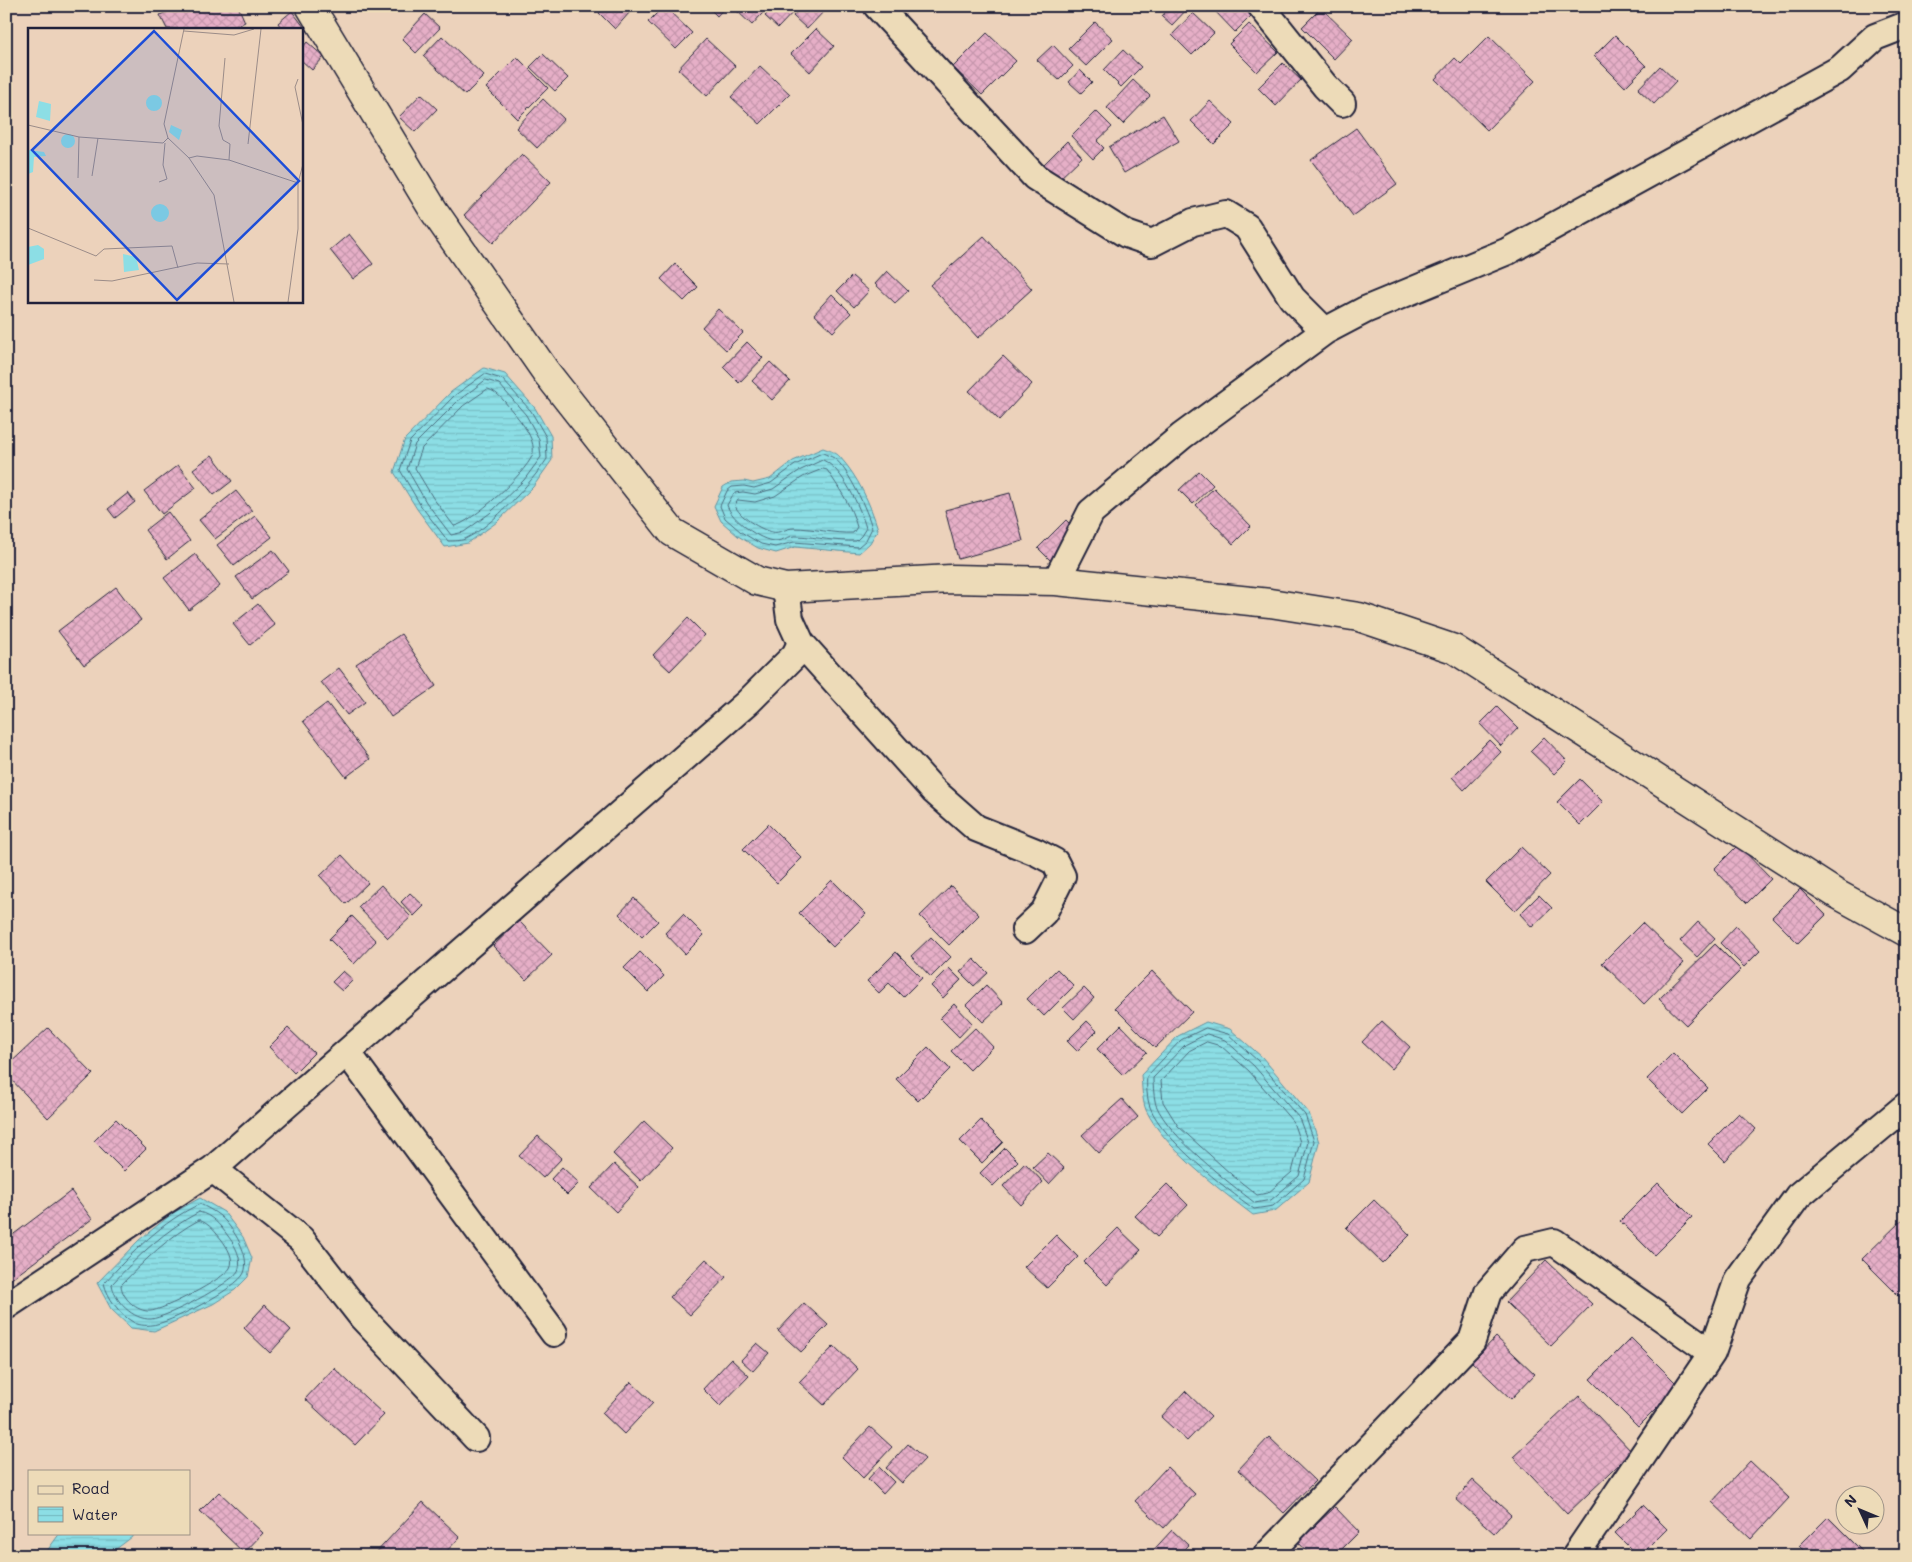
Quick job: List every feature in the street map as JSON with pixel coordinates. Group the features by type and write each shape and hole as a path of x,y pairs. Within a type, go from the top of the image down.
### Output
{"main road":[{"path":"310,6 434,211 546,372 672,532 757,581 786,588 951,579 1056,581 1270,604 1359,617 1454,649 1835,892 1906,932"}],"street":[{"path":"877,6 1035,177 1126,234 1152,243 1193,222 1226,214 1247,227 1292,298 1325,331"},
{"path":"1261,6 1325,86 1342,103"},
{"path":"1056,581 1091,512 1182,436 1325,331 1365,310 1508,251 1840,69 1875,37 1906,25"},
{"path":"786,588 790,619 800,643 934,791 976,828 1036,852 1055,862 1062,876 1044,912 1024,930"},
{"path":"6,1306 213,1169 748,702 795,655 800,643"},
{"path":"347,1052 554,1333"},
{"path":"1575,1556 1712,1353 1738,1279 1798,1196 1906,1106"},
{"path":"213,1169 301,1238 362,1318 476,1438"},
{"path":"1266,1556 1472,1341 1488,1292 1524,1249 1554,1242 1712,1353"}],"water":[{"path":"484,368 505,374 535,408 551,436 552,460 533,487 497,522 468,543 445,547 417,509 394,472 405,439 451,392"},
{"path":"823,448 832,451 840,457 852,473 863,491 875,519 878,529 870,543 859,553 795,547 776,553 758,548 738,536 721,521 714,506 723,487 731,482 744,481 753,483 770,479 793,461"},
{"path":"1206,1022 1230,1029 1262,1057 1309,1113 1319,1142 1309,1182 1275,1211 1253,1215 1224,1193 1179,1153 1154,1124 1146,1110 1141,1075 1178,1036"},
{"path":"200,1198 224,1212 243,1237 252,1258 248,1277 235,1290 213,1304 154,1331 131,1328 111,1309 97,1283 139,1240 173,1213"},
{"path":"59,1534 133,1534 132,1537 107,1556 39,1556 44,1555"}],"building":[{"path":"179,6 238,6 245,22 232,28 166,28 160,15"},
{"path":"606,6 624,6 630,12 615,29 599,13"},
{"path":"664,6 692,33 676,49 648,22"},
{"path":"707,6 726,6 717,16"},
{"path":"742,6 769,6 752,25 737,11"},
{"path":"774,6 796,6 797,8 778,28 765,16"},
{"path":"802,6 825,6 827,8 807,29 793,16"},
{"path":"1171,6 1190,6 1172,25 1162,16"},
{"path":"1216,6 1243,6 1252,15 1235,32 1213,9"},
{"path":"1321,8 1353,39 1334,59 1302,27"},
{"path":"292,11 307,31 302,34 302,28 281,28 278,23"},
{"path":"1193,13 1214,33 1192,55 1172,35"},
{"path":"425,14 440,28 416,53 402,39"},
{"path":"1095,22 1113,39 1086,66 1068,49"},
{"path":"1249,24 1278,52 1257,72 1229,44"},
{"path":"816,29 834,46 810,72 791,54"},
{"path":"987,33 1016,61 982,95 953,67"},
{"path":"1615,35 1646,66 1625,87 1594,56"},
{"path":"442,36 484,76 465,95 423,56"},
{"path":"1489,36 1535,81 1487,130 1435,79 1455,58 1461,64"},
{"path":"706,39 735,66 707,96 678,69"},
{"path":"307,42 324,57 312,70 302,61 302,48"},
{"path":"1053,45 1073,66 1059,80 1037,60"},
{"path":"1123,50 1141,67 1121,87 1104,70"},
{"path":"543,54 568,78 555,91 530,67"},
{"path":"517,57 548,88 517,119 486,88"},
{"path":"1283,63 1301,80 1276,106 1258,88"},
{"path":"760,66 790,94 760,124 731,97"},
{"path":"1660,66 1676,81 1654,104 1638,89"},
{"path":"1080,70 1092,82 1081,93 1069,82"},
{"path":"1133,80 1150,96 1123,124 1107,108"},
{"path":"421,94 437,109 415,132 399,117"},
{"path":"543,99 564,119 537,148 516,128"},
{"path":"1210,101 1234,124 1214,144 1191,121"},
{"path":"1096,111 1112,127 1097,141 1104,148 1093,159 1071,136"},
{"path":"1163,115 1179,141 1124,173 1109,147"},
{"path":"1356,128 1397,184 1353,216 1311,160"},
{"path":"1067,141 1082,157 1055,183 1040,168"},
{"path":"522,154 551,182 493,243 464,215"},
{"path":"349,234 373,264 353,279 330,250"},
{"path":"984,236 1032,289 978,338 930,285"},
{"path":"675,264 698,287 684,301 661,279"},
{"path":"887,271 908,291 895,303 875,284"},
{"path":"852,276 869,291 854,307 837,291"},
{"path":"832,294 851,313 833,332 814,314"},
{"path":"718,309 743,333 726,350 702,327"},
{"path":"747,342 763,358 739,383 723,367"},
{"path":"1003,356 1032,384 999,420 969,391"},
{"path":"770,362 790,381 772,400 752,381"},
{"path":"212,455 232,481 214,495 193,469"},
{"path":"178,465 196,488 162,514 144,491"},
{"path":"1199,471 1213,485 1193,504 1179,490"},
{"path":"1214,488 1251,526 1233,544 1196,505"},
{"path":"236,491 252,511 215,539 199,520"},
{"path":"128,493 135,502 115,518 108,509"},
{"path":"1010,493 1023,541 958,559 945,510"},
{"path":"168,512 190,541 167,559 145,530"},
{"path":"255,516 272,537 234,566 217,545"},
{"path":"1066,520 1079,533 1051,561 1038,548"},
{"path":"273,550 289,571 252,599 236,577"},
{"path":"195,554 220,586 189,610 164,578"},
{"path":"116,587 141,620 84,665 58,631"},
{"path":"258,604 275,625 250,645 233,624"},
{"path":"688,618 705,635 670,671 653,655"},
{"path":"401,634 436,686 391,717 356,664"},
{"path":"339,668 365,702 347,715 321,682"},
{"path":"327,703 370,759 346,777 303,721"},
{"path":"1497,707 1518,728 1501,746 1480,724"},
{"path":"1544,737 1567,761 1554,774 1530,751"},
{"path":"1489,740 1501,752 1464,790 1452,777"},
{"path":"1580,779 1603,802 1580,825 1557,802"},
{"path":"768,824 802,858 777,883 743,849"},
{"path":"1738,845 1771,879 1747,903 1714,869"},
{"path":"1521,847 1550,875 1515,911 1486,882"},
{"path":"342,855 368,883 346,904 320,876"},
{"path":"832,880 866,914 833,947 799,913"},
{"path":"381,885 411,917 388,938 358,907"},
{"path":"951,886 979,915 949,945 920,916"},
{"path":"1800,889 1826,915 1798,943 1772,917"},
{"path":"410,893 424,906 414,916 401,902"},
{"path":"1539,895 1552,908 1532,927 1520,914"},
{"path":"634,898 658,921 642,937 619,914"},
{"path":"683,914 704,935 685,954 665,933"},
{"path":"352,916 376,941 354,964 329,939"},
{"path":"519,921 552,955 526,980 493,946"},
{"path":"1698,922 1715,938 1697,957 1680,941"},
{"path":"1642,923 1684,963 1644,1004 1602,963"},
{"path":"1736,926 1760,951 1744,967 1720,943"},
{"path":"931,937 951,957 931,977 911,956"},
{"path":"1715,944 1741,970 1686,1025 1659,999"},
{"path":"640,952 664,976 648,992 624,968"},
{"path":"896,952 922,978 903,997 889,983 879,993 867,981"},
{"path":"974,959 988,973 974,986 960,972"},
{"path":"949,968 961,980 943,998 931,986"},
{"path":"1057,969 1074,986 1044,1016 1027,999"},
{"path":"343,971 353,980 342,991 332,982"},
{"path":"1152,971 1192,1012 1155,1048 1115,1008"},
{"path":"986,985 1003,1003 983,1022 966,1005"},
{"path":"1084,988 1094,998 1074,1019 1063,1008"},
{"path":"954,1004 972,1023 959,1037 940,1018"},
{"path":"1087,1021 1097,1031 1077,1051 1067,1041"},
{"path":"1382,1021 1410,1047 1391,1069 1362,1042"},
{"path":"1121,1025 1147,1052 1123,1075 1097,1049"},
{"path":"48,1028 93,1074 48,1118 6,1074 6,1067"},
{"path":"288,1028 314,1053 294,1073 269,1047"},
{"path":"975,1028 993,1047 970,1070 951,1051"},
{"path":"928,1047 950,1069 918,1101 896,1079"},
{"path":"1673,1053 1708,1088 1682,1114 1647,1079"},
{"path":"1122,1099 1138,1117 1099,1153 1082,1135"},
{"path":"1739,1113 1756,1129 1725,1161 1708,1144"},
{"path":"116,1119 146,1149 124,1171 94,1141"},
{"path":"981,1120 1003,1142 982,1163 960,1141"},
{"path":"644,1121 672,1148 641,1181 613,1154"},
{"path":"538,1136 562,1158 543,1178 519,1156"},
{"path":"1005,1148 1018,1161 993,1186 980,1173"},
{"path":"1048,1153 1064,1168 1049,1184 1033,1167"},
{"path":"1025,1163 1043,1182 1021,1205 1003,1186"},
{"path":"614,1164 639,1187 616,1212 591,1188"},
{"path":"562,1167 579,1183 567,1195 551,1179"},
{"path":"1658,1183 1692,1217 1654,1255 1620,1221"},
{"path":"1167,1184 1188,1205 1157,1237 1135,1216"},
{"path":"71,1191 92,1219 6,1283 6,1240"},
{"path":"1374,1200 1410,1235 1382,1263 1346,1228"},
{"path":"1903,1219 1906,1222 1906,1303 1862,1259"},
{"path":"1118,1228 1141,1250 1107,1285 1084,1262"},
{"path":"1056,1235 1078,1257 1047,1288 1024,1267"},
{"path":"706,1259 726,1277 690,1315 670,1297"},
{"path":"1546,1260 1592,1304 1551,1346 1506,1302"},
{"path":"804,1303 828,1325 801,1352 778,1331"},
{"path":"265,1305 291,1330 270,1353 244,1328"},
{"path":"1496,1337 1535,1374 1511,1399 1472,1362"},
{"path":"1631,1338 1679,1386 1638,1427 1590,1379"},
{"path":"757,1343 769,1353 753,1371 741,1360"},
{"path":"834,1346 858,1369 824,1405 799,1382"},
{"path":"731,1359 749,1376 720,1406 703,1389"},
{"path":"334,1368 384,1415 355,1445 305,1399"},
{"path":"631,1382 653,1403 624,1434 602,1413"},
{"path":"1185,1391 1211,1416 1187,1441 1161,1417"},
{"path":"1579,1396 1632,1452 1567,1514 1513,1457"},
{"path":"870,1427 892,1447 863,1478 842,1457"},
{"path":"1269,1437 1315,1481 1284,1513 1238,1470"},
{"path":"908,1444 925,1459 902,1483 886,1468"},
{"path":"1750,1461 1789,1498 1751,1539 1712,1502"},
{"path":"879,1467 894,1482 883,1494 868,1479"},
{"path":"1167,1467 1195,1494 1164,1528 1135,1501"},
{"path":"1473,1480 1511,1515 1494,1533 1456,1499"},
{"path":"219,1492 263,1533 244,1553 200,1511"},
{"path":"423,1502 460,1537 442,1556 373,1556"},
{"path":"1643,1505 1667,1529 1638,1556 1615,1533"},
{"path":"1335,1507 1359,1532 1335,1556 1311,1556 1298,1542"},
{"path":"1828,1517 1834,1523 1834,1534 1845,1534 1865,1554 1864,1556 1809,1556 1799,1546"},
{"path":"1172,1530 1188,1545 1177,1556 1148,1556"}]}
